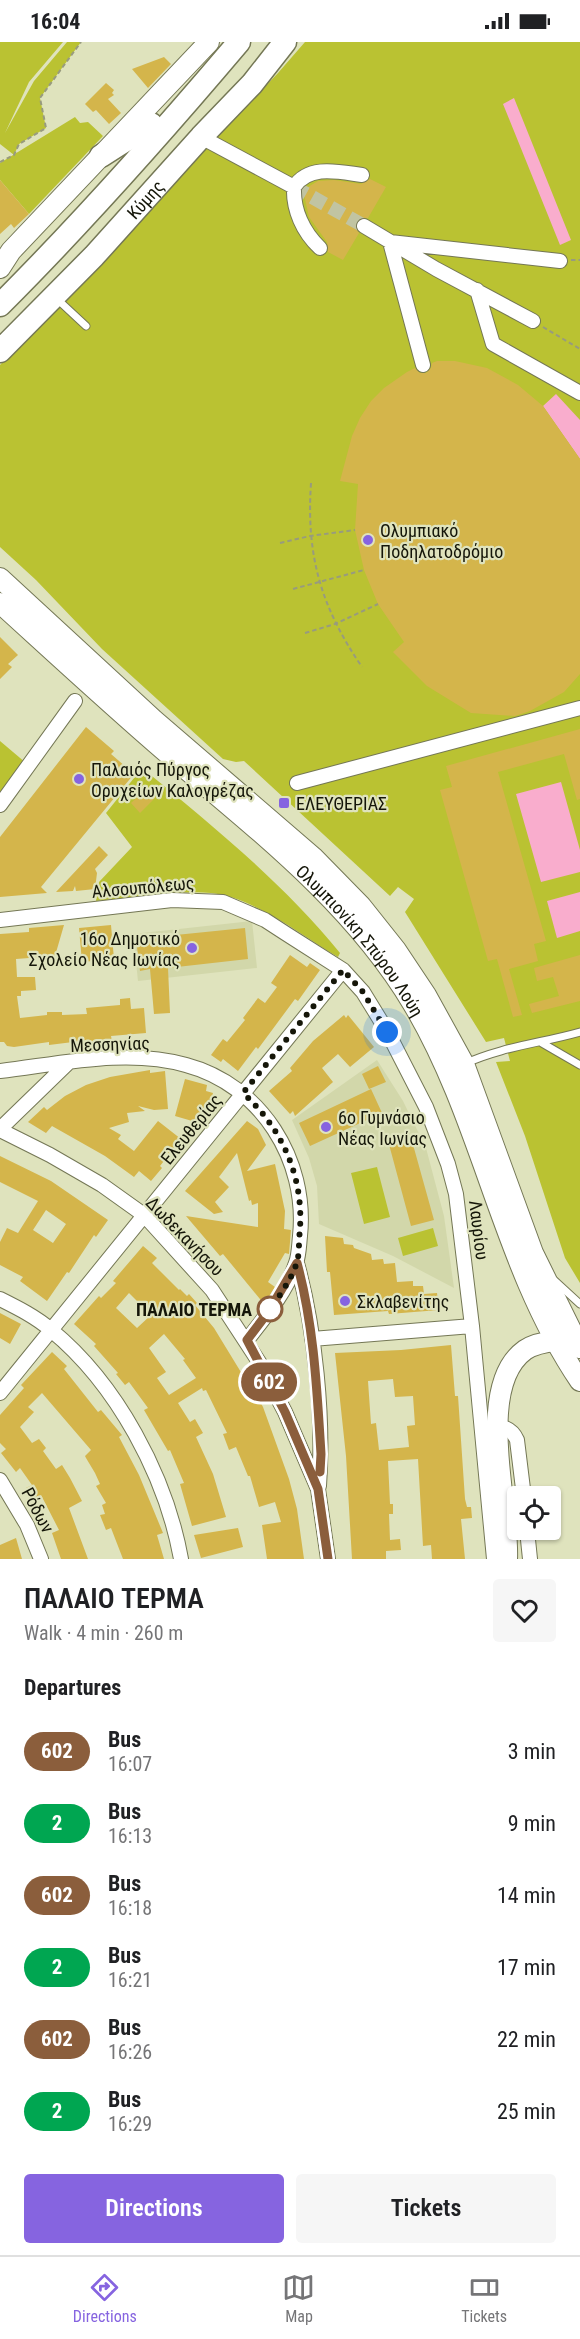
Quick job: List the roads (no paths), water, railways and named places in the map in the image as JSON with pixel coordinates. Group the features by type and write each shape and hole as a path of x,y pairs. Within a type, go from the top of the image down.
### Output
{"main road":[{"path":"0,268 11,251 209,42"},
{"path":"0,285 226,42"},
{"name":"Κύμης","path":"0,305 93,209 239,42"},
{"name":"Κύμης","path":"0,331 86,248 276,42"},
{"name":"Κύμης","path":"0,351 93,256 201,136 252,84 285,42"},
{"path":"101,156 151,124"},
{"name":"Ολυμπιονίκη Σπύρου Λούη","path":"0,578 154,720 282,830 362,906 412,972 456,1068 568,1331 580,1381"},
{"name":"Ολυμπιονίκη Σπύρου Λούη","path":"1,607 294,861 350,918 399,981 427,1029 456,1068 524,1278 580,1348"},
{"path":"507,1559 497,1426 500,1391 515,1360 524,1351 568,1331"}],"street":[{"path":"201,136 294,186"},
{"path":"320,248 310,238 301,223 295,207 294,186 305,175 318,171 362,175"},
{"path":"364,226 533,321"},
{"path":"390,242 560,261"},
{"path":"390,242 423,365"},
{"path":"477,290 493,344 580,393"},
{"path":"0,805 75,701"},
{"path":"297,783 580,708"},
{"name":"Αλσουπόλεως","path":"0,920 172,900 223,902 265,920 343,970"},
{"name":"Ελευθερίας","path":"0,1393 343,970"},
{"name":"Λαυρίου","path":"343,970 363,992 392,1041 426,1107 448,1164 461,1223 494,1559"},
{"name":"Μεσσηνίας","path":"0,1071 125,1058 168,1061 209,1072 231,1083 243,1093 277,1133 289,1155 302,1217 297,1263 305,1293 312,1339 321,1454 318,1489"},
{"path":"0,1130 68,1063"},
{"name":"Δωδεκανήσου","path":"0,1130 102,1185 144,1215 212,1290 247,1340 285,1412 318,1489 328,1559"},
{"name":"Μεσσηνίας","path":"247,1340 269,1311 297,1263"},
{"path":"0,1299 51,1330 82,1359 142,1448 165,1497 175,1525 181,1559"},
{"path":"312,1339 472,1326"},
{"path":"497,1426 505,1427 515,1434 523,1486"},
{"name":"Ρόδων","path":"0,1480 27,1525 41,1559"},
{"path":"528,1540 530,1559"}],"lane":[{"path":"54,296 86,326"},
{"path":"456,1068 496,1051 542,1043 580,1032"},
{"path":"542,1043 580,1065"},
{"path":"533,1253 553,1279 580,1304"}],"tunnel":[{"path":"294,187 364,226"}],"place":[{"name":"Ολυμπιακό Ποδηλατοδρόμιο","path":"368,540"},
{"name":"Παλαιός Πύργος Ορυχείων Καλογρέζας","path":"79,779"},
{"name":"ΕΛΕΥΘΕΡΙΑΣ","path":"284,803"},
{"name":"16ο Δημοτικό Σχολείο Νέας Ιωνίας","path":"192,948"},
{"name":"6ο Γυμνάσιο Νέας Ιωνίας","path":"326,1127"},
{"name":"Σκλαβενίτης","path":"345,1301"},
{"name":"ΠΑΛΑΙΟ ΤΕΡΜΑ","path":"270,1309"}]}
